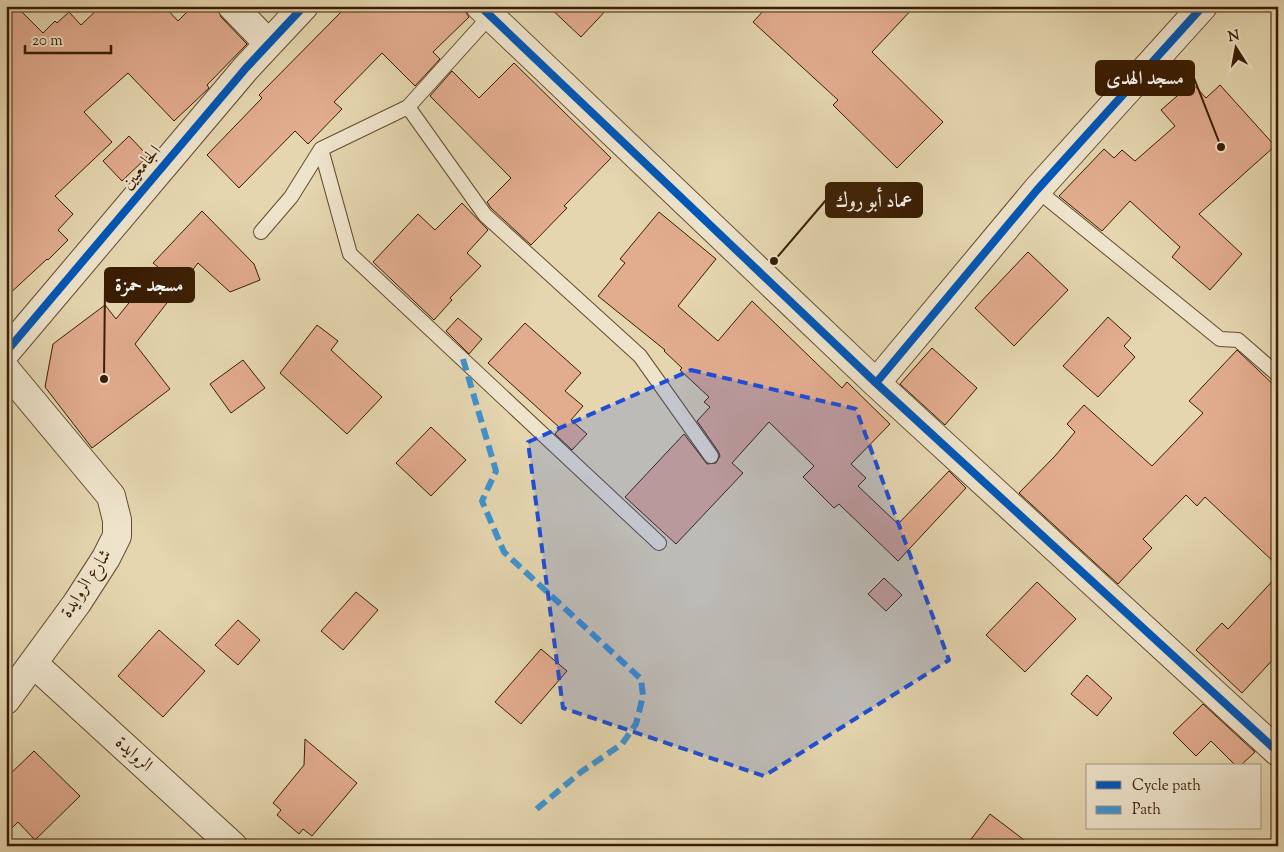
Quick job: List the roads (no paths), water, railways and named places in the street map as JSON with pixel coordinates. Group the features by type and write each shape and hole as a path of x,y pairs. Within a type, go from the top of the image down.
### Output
{"street":[{"path":"232,6 268,43"},
{"name":"الجامعيين","path":"6,352 268,43 304,6"},
{"path":"876,383 1037,190 1203,6"},
{"path":"485,11 876,383 1278,752"},
{"name":"شارع الروايدة","path":"6,370 111,496 117,520 117,536 106,558 77,603 6,700"},
{"name":"الروايدة","path":"34,664 233,846"}],"lane":[{"path":"261,232 291,196 321,149 408,107 485,11"},
{"path":"408,107 485,215 640,356 711,456"},
{"path":"321,149 350,254 659,543"},
{"path":"1037,190 1220,339 1238,340 1278,375"}],"place":[{"name":"مسجد الهدى","path":"1221,147"},
{"name":"عماد أبو روك","path":"774,261"},
{"name":"مسجد حمزة","path":"104,379"}]}
